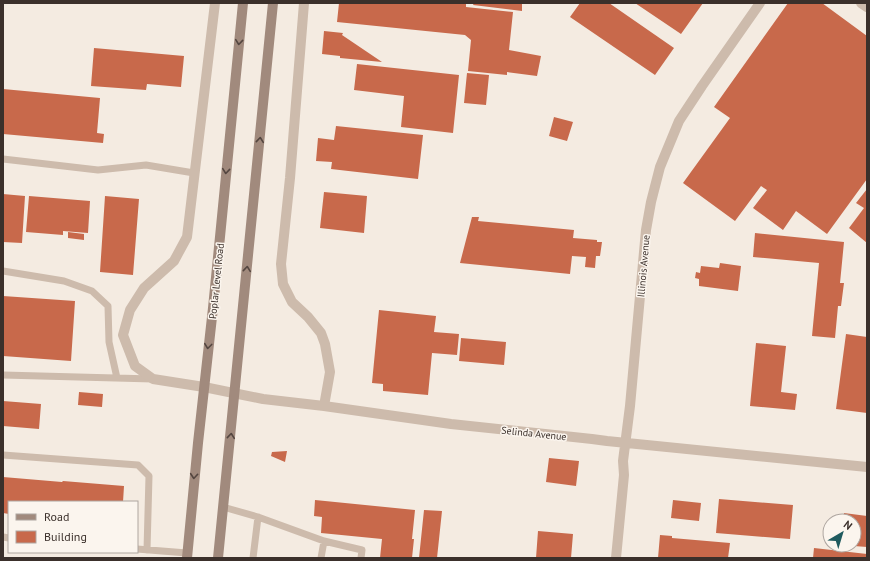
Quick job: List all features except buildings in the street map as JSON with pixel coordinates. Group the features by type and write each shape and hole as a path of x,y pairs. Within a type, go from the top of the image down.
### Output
{"main road":[{"name":"Poplar Level Road","path":"187,556 243,3"},
{"path":"218,558 274,3"}],"street":[{"path":"153,379 135,366 123,335 130,310 144,288 174,261 187,237 215,3"},
{"path":"304,3 290,178 281,264 283,284 292,302 308,317 321,334 326,344 330,372 324,406"},
{"name":"Illinois Avenue","path":"616,558 624,475 623,462 646,230 660,167 679,121 760,3"},
{"path":"861,3 867,7"},
{"name":"Selinda Avenue","path":"153,379 204,387 263,399 451,424 867,467"}],"lane":[{"path":"3,160 98,170 146,165 194,173"},
{"path":"3,272 64,281 92,291 108,306 109,342 117,378"},
{"path":"3,375 153,379"},
{"path":"3,455 138,465 149,476 146,550"},
{"path":"223,507 258,517 324,541 362,550 361,558"},
{"path":"253,558 258,517"},
{"path":"321,558 324,541"},
{"path":"138,549 187,556"}]}
